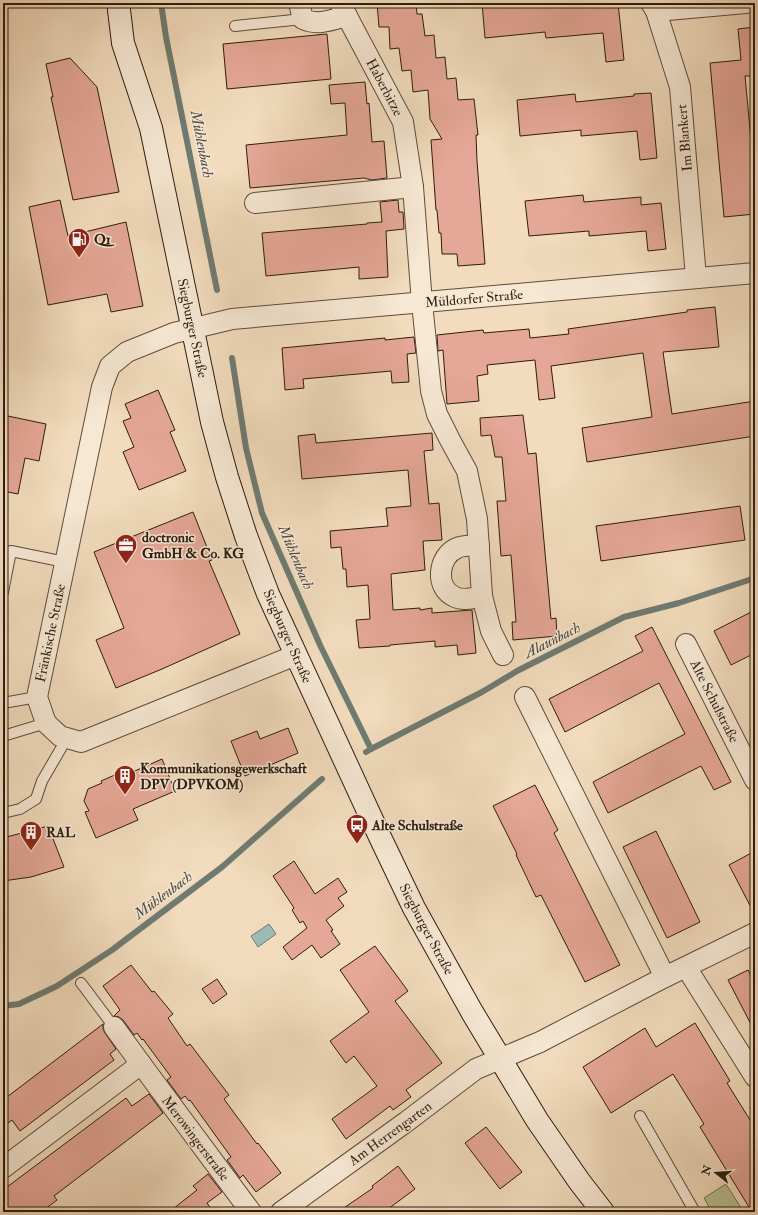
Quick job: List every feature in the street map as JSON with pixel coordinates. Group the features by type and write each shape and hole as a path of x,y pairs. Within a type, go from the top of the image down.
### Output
{"main road":[{"name":"Siegburger Straße","path":"119,3 123,43 151,128 212,422 227,477 246,536 268,594 376,830 414,908 472,1012 538,1120 579,1181 603,1212"}],"street":[{"path":"654,7 746,3"},
{"name":"Im Blankert","path":"654,7 680,87 696,278"},
{"name":"Haberbitze","path":"302,11 310,22 320,23 343,10 403,122 413,187 422,303 432,391 437,414 468,471 477,519 482,596 492,631 503,655"},
{"path":"255,203 413,187"},
{"name":"Müldorfer Straße","path":"193,328 232,320 755,273"},
{"name":"Fränkische Straße","path":"193,328 174,333 126,352 110,366 102,387 37,697 46,723 60,736 81,742 296,655"},
{"path":"479,545 458,548 447,555 442,566 440,576 444,588 455,597 470,599 482,596"},
{"name":"Alte Schulstraße","path":"686,644 755,780"},
{"path":"525,696 665,978"},
{"path":"500,1058 540,1042 755,933"},
{"path":"686,967 755,1077"},
{"name":"Merowingerstraße","path":"114,1027 251,1212"},
{"name":"Am Herrengarten","path":"281,1212 406,1122 476,1069 500,1058"},
{"path":"3,1168 141,1064"}],"lane":[{"path":"236,26 302,11"},
{"path":"3,592 11,551 65,562"},
{"path":"3,703 37,697"},
{"path":"3,736 46,723"},
{"path":"3,813 20,809 36,799 42,780 66,738"},
{"path":"81,983 114,1027"},
{"path":"640,1116 695,1212"}],"green space":[{"path":"726,1184 743,1211 742,1212 712,1212 704,1198"}],"water":[{"path":"269,924 276,934 258,947 251,936"}],"building":[{"path":"377,3 416,3 417,14 422,14 425,36 434,35 436,58 445,57 447,79 456,78 458,100 474,99 478,135 476,135 477,161 485,264 458,266 457,254 442,254 441,233 439,233 436,210 431,140 442,139 430,119 428,90 413,92 411,70 402,71 399,48 390,49 389,27 379,27"},
{"path":"482,3 618,3 624,60 606,62 603,33 546,38 545,32 485,38"},
{"path":"755,27 755,76 745,76 755,183 755,214 724,217 710,63 741,60 738,29"},
{"path":"327,34 331,79 227,89 223,44"},
{"path":"70,58 97,87 119,192 73,200 51,97 53,97 46,64"},
{"path":"365,82 367,104 369,103 372,142 384,141 387,178 372,180 364,178 250,188 246,145 347,135 345,103 331,104 329,85"},
{"path":"651,93 657,158 640,160 637,131 581,136 581,130 520,136 517,100 575,94 576,102"},
{"path":"583,195 584,202 641,197 641,205 661,203 666,249 648,251 646,231 589,236 589,231 529,236 525,201"},
{"path":"60,200 68,236 126,222 143,306 111,312 107,294 48,305 29,207"},
{"path":"398,200 399,212 403,212 404,229 386,231 388,277 359,279 359,267 266,276 262,233 382,222 380,202"},
{"path":"715,307 719,347 663,352 672,414 755,401 755,436 587,462 582,428 652,417 643,353 551,366 555,398 539,400 535,360 487,365 488,374 477,376 479,401 447,404 443,350 438,351 437,335 483,330 484,333 529,329 530,338 569,334 568,329"},
{"path":"414,337 416,353 407,354 409,382 392,383 391,371 303,379 304,388 285,390 282,348 385,338 385,340"},
{"path":"158,390 175,430 170,432 186,471 139,490 123,452 134,447 123,421 131,418 125,404"},
{"path":"3,415 46,424 39,461 25,458 18,494 3,491"},
{"path":"523,415 528,454 536,453 551,619 556,618 557,636 513,640 512,622 516,622 511,555 501,556 497,501 506,501 502,457 495,457 491,435 481,436 480,418"},
{"path":"432,433 433,450 424,451 429,504 439,503 442,540 423,541 425,570 391,574 393,610 420,608 420,610 432,608 432,613 472,610 476,653 458,655 457,645 435,647 435,641 359,648 356,620 370,619 368,585 347,587 346,569 343,569 341,547 331,548 330,531 388,526 386,508 411,506 408,470 302,479 298,436 315,434 316,443"},
{"path":"740,506 745,540 601,561 596,526"},
{"path":"193,512 212,560 209,561 240,634 116,688 96,640 124,628 94,552"},
{"path":"755,610 755,653 731,665 714,631"},
{"path":"652,627 731,782 714,790 701,766 608,813 593,782 685,734 659,683 565,732 549,699 643,651 635,636"},
{"path":"288,728 298,753 245,776 231,741 257,731 260,739"},
{"name":"Kommunikationsgewerkschaft DPV (DPVKOM)","path":"162,759 175,791 133,809 138,820 96,838 85,812 89,811 84,801 88,789 117,774 119,778"},
{"path":"535,785 558,830 554,833 620,965 585,982 541,895 536,897 493,806"},
{"name":"RAL","path":"48,826 64,867 31,877 3,881 3,838"},
{"path":"656,831 700,922 667,938 623,847"},
{"path":"755,851 755,915 729,865"},
{"path":"294,861 315,894 338,878 347,892 338,898 344,906 326,920 333,930 331,931 340,944 321,958 312,945 292,960 283,947 307,928 303,921 300,923 292,910 294,908 273,876"},
{"path":"375,946 408,991 395,1001 442,1063 406,1090 411,1097 393,1110 390,1106 346,1139 332,1119 377,1086 354,1056 346,1063 330,1041 369,1012 340,970"},
{"path":"131,965 152,992 154,991 173,1014 168,1018 187,1046 190,1044 229,1095 224,1099 257,1144 258,1143 281,1173 256,1192 243,1175 240,1178 227,1160 231,1157 190,1100 189,1101 185,1096 181,1099 167,1080 171,1077 143,1039 142,1040 137,1033 134,1035 123,1020 114,1016 120,1010 103,986"},
{"path":"748,970 755,984 755,1032 728,980"},
{"path":"217,979 227,994 213,1004 202,989"},
{"path":"695,1023 730,1081 727,1083 755,1128 755,1212 752,1212 700,1127 704,1124 673,1074 611,1113 583,1067 645,1028 656,1047"},
{"path":"103,1024 105,1033 116,1049 110,1054 114,1060 20,1131 12,1120 3,1127 3,1100"},
{"path":"149,1094 163,1113 54,1196 57,1200 41,1212 3,1212 3,1190 126,1098 132,1106"},
{"path":"486,1127 522,1172 500,1189 465,1143"},
{"path":"398,1166 415,1189 384,1212 338,1212 373,1188 372,1186"},
{"path":"208,1174 222,1192 207,1203 213,1212 169,1212 197,1190 193,1186"}],"waterway":[{"name":"Mühlenbach","path":"161,3 166,37 217,290"},
{"name":"Mühlenbach","path":"232,358 246,448 262,513 320,645 371,749 366,752"},
{"name":"Alaunbach","path":"371,749 482,692 517,671 624,617 679,603 755,578"},
{"name":"Mühlenbach","path":"3,1006 19,1004 57,986 112,950 222,867 322,779"}],"place":[{"name":"Q1","path":"79,258"},
{"name":"doctronic GmbH & Co. KG","path":"126,564"},
{"name":"Kommunikationsgewerkschaft DPV (DPVKOM)","path":"125,796"},
{"name":"Alte Schulstraße","path":"357,844"},
{"name":"RAL","path":"31,852"}]}
